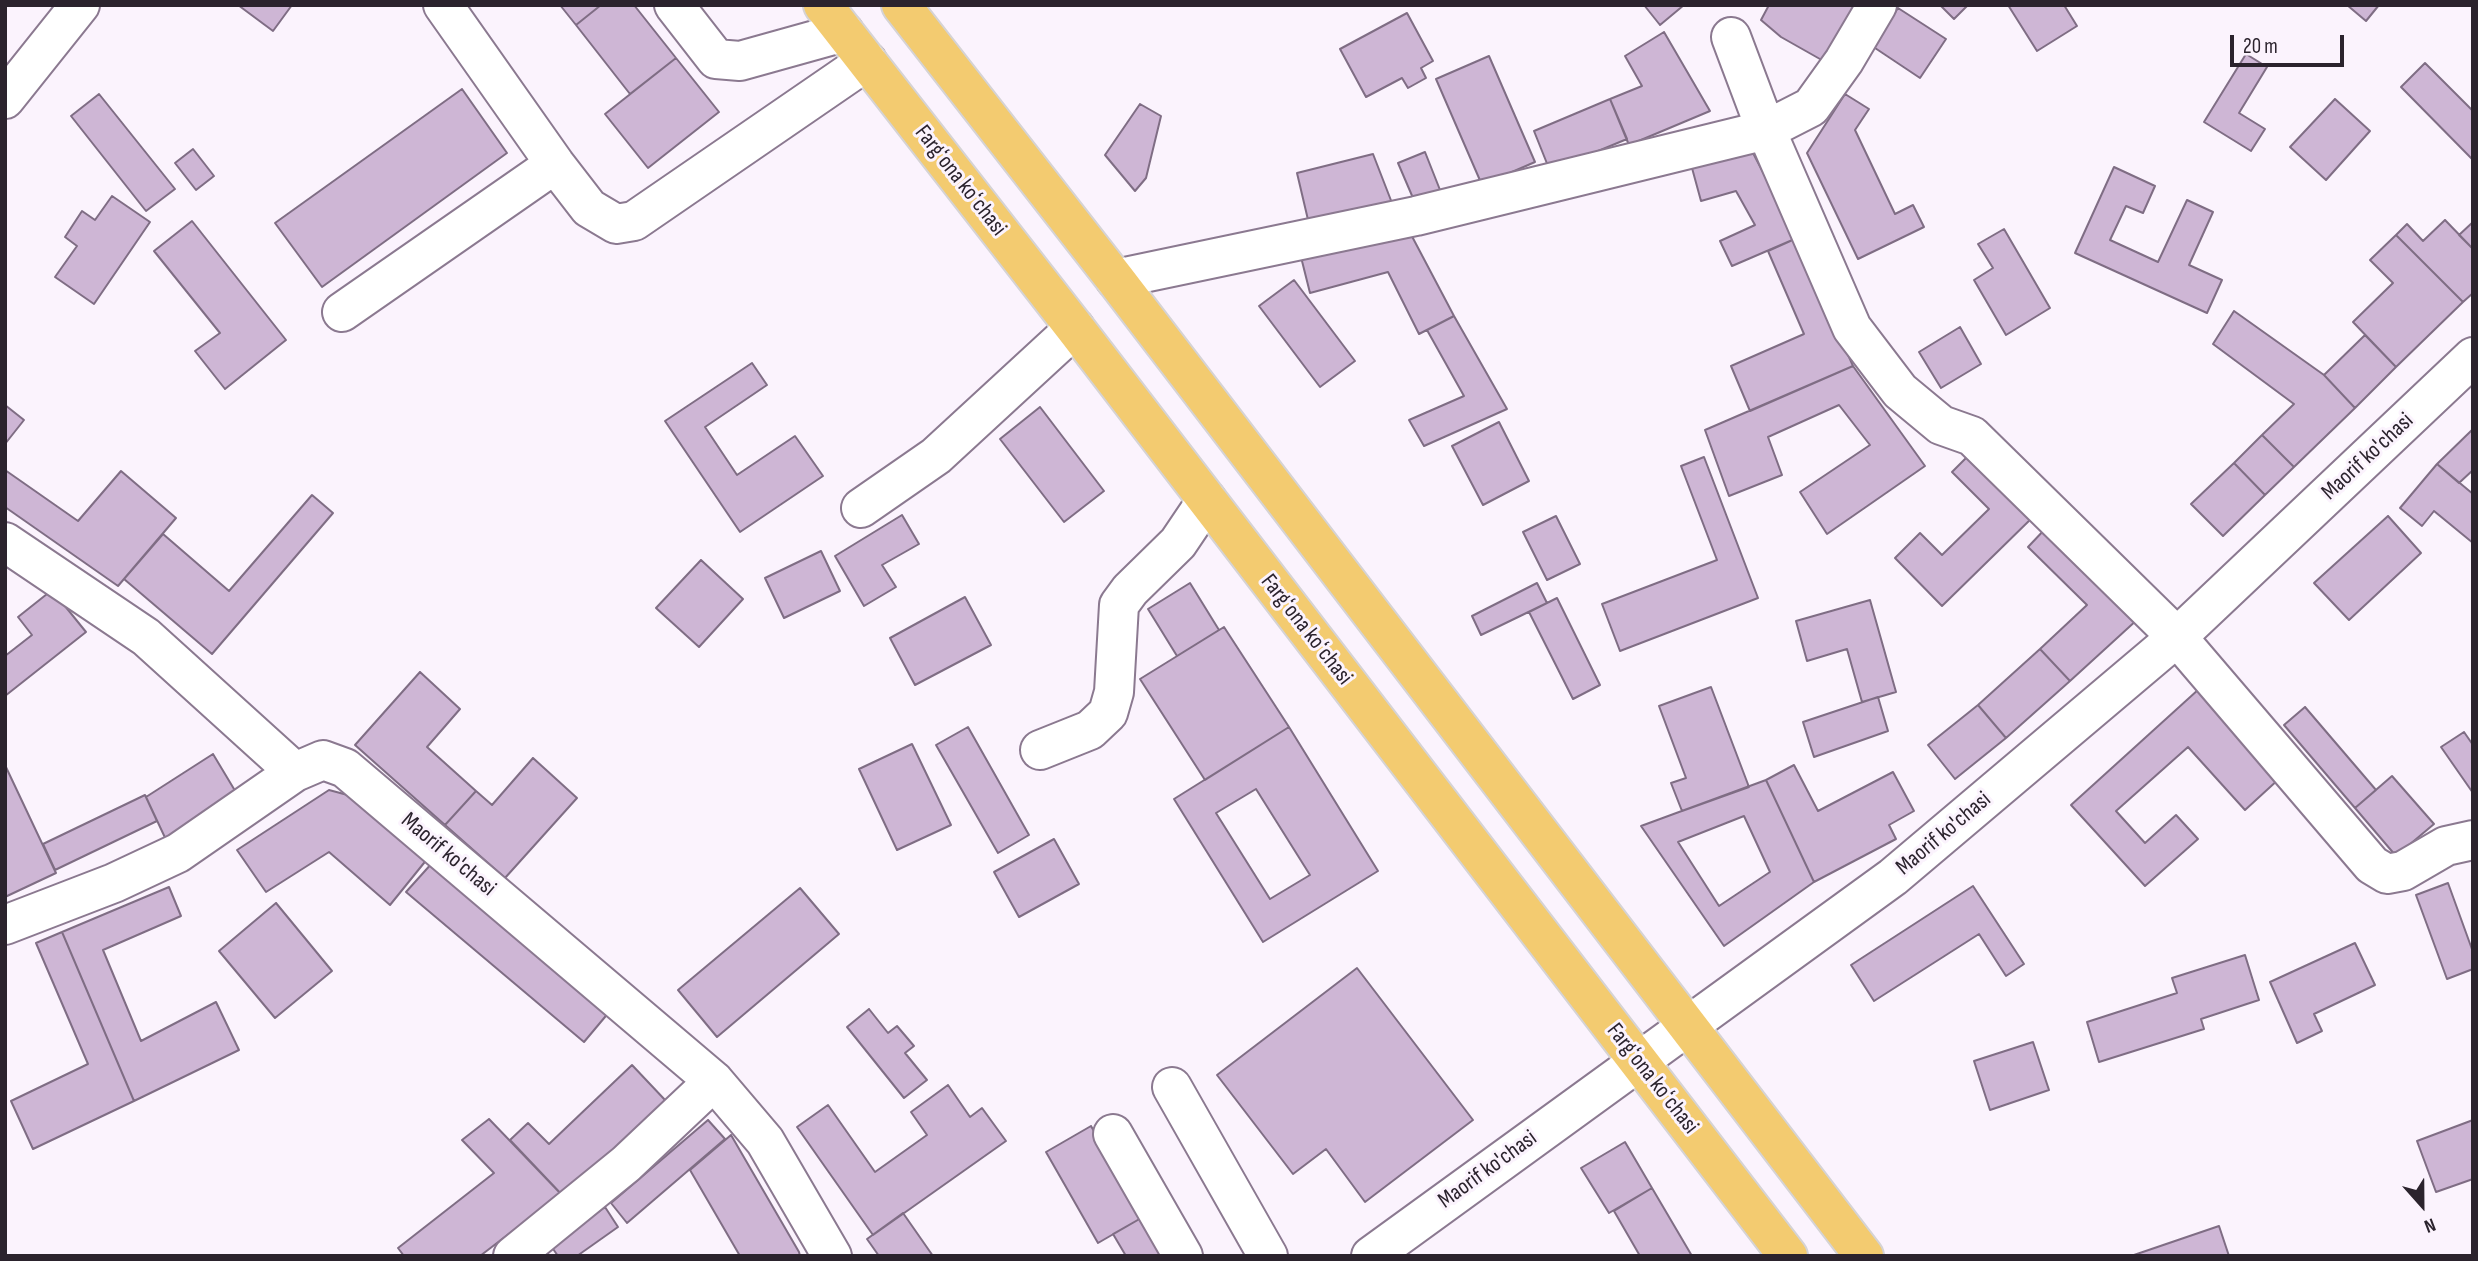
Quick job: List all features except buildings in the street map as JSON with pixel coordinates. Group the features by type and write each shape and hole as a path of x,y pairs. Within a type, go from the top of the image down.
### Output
{"main road":[{"path":"901,5 1115,279 1864,1256"},
{"name":"Fargʻona koʻchasi","path":"845,33 1788,1256"}],"street":[{"path":"5,99 80,5"},
{"path":"443,5 589,208 616,224 634,221 845,33"},
{"path":"674,5 716,59 740,61 845,33"},
{"path":"1115,279 1416,216 1766,130 1811,107 1844,61 1878,5"},
{"path":"1731,37 1766,130 1852,328 1900,391 1941,425 1972,436 2177,638 2372,865 2387,874 2403,871 2446,846 2473,840"},
{"path":"342,312 555,164"},
{"path":"861,508 936,456 1075,328"},
{"name":"Maorif ko'chasi","path":"1371,1256 1893,877 2177,638 2473,357"},
{"path":"1040,750 1090,730 1108,713 1114,692 1119,605 1130,590 1178,543 1207,500"},
{"path":"5,542 146,637 295,772"},
{"name":"Maorif ko'chasi","path":"5,925 114,883 178,853 295,772 323,760 345,768 714,1081 765,1141 832,1256"},
{"path":"513,1256 626,1164 714,1081"},
{"path":"1172,1087 1268,1256"},
{"path":"1113,1134 1183,1256"}]}
